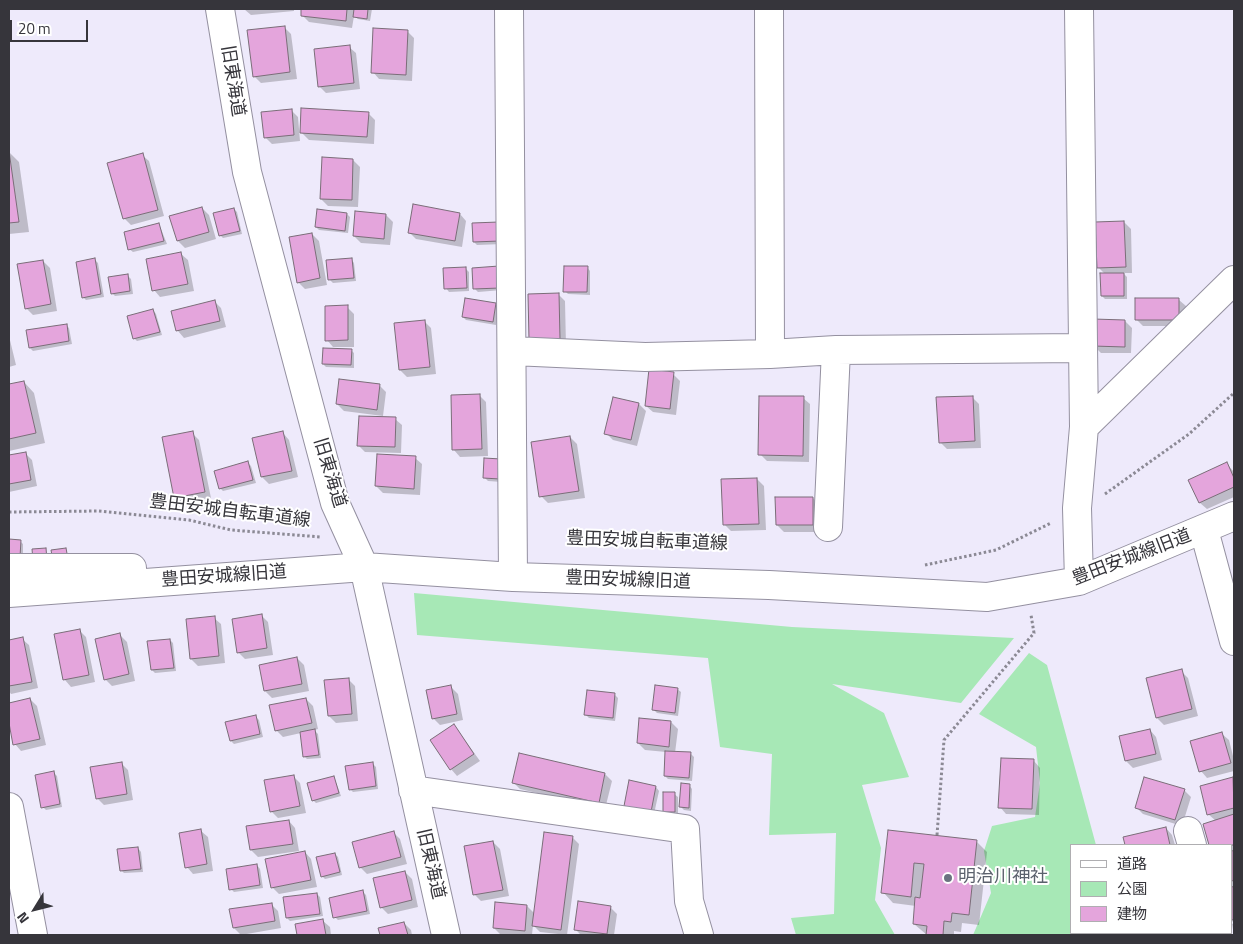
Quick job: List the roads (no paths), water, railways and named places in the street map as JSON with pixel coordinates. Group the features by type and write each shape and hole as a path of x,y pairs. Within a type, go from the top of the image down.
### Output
{"street":[{"name":"旧東海道","path":"220,9 247,172 335,503 364,567 446,935"},
{"path":"509,9 514,577"},
{"path":"770,9 770,354"},
{"path":"1079,9 1084,427 1077,508 1079,582"},
{"path":"1084,427 1234,280"},
{"path":"513,351 645,357 770,354 836,350 1083,348"},
{"path":"828,527 836,350"},
{"name":"豊田安城線旧道","path":"9,593 364,567 514,577 769,585 987,597 1027,592 1079,582 1234,516"},
{"path":"1204,530 1234,642"},
{"path":"9,568 364,567"},
{"path":"413,790 685,829 689,900 699,935"},
{"path":"9,807 33,935"}],"place":[{"name":"明治川神社","path":"948,878"}]}
